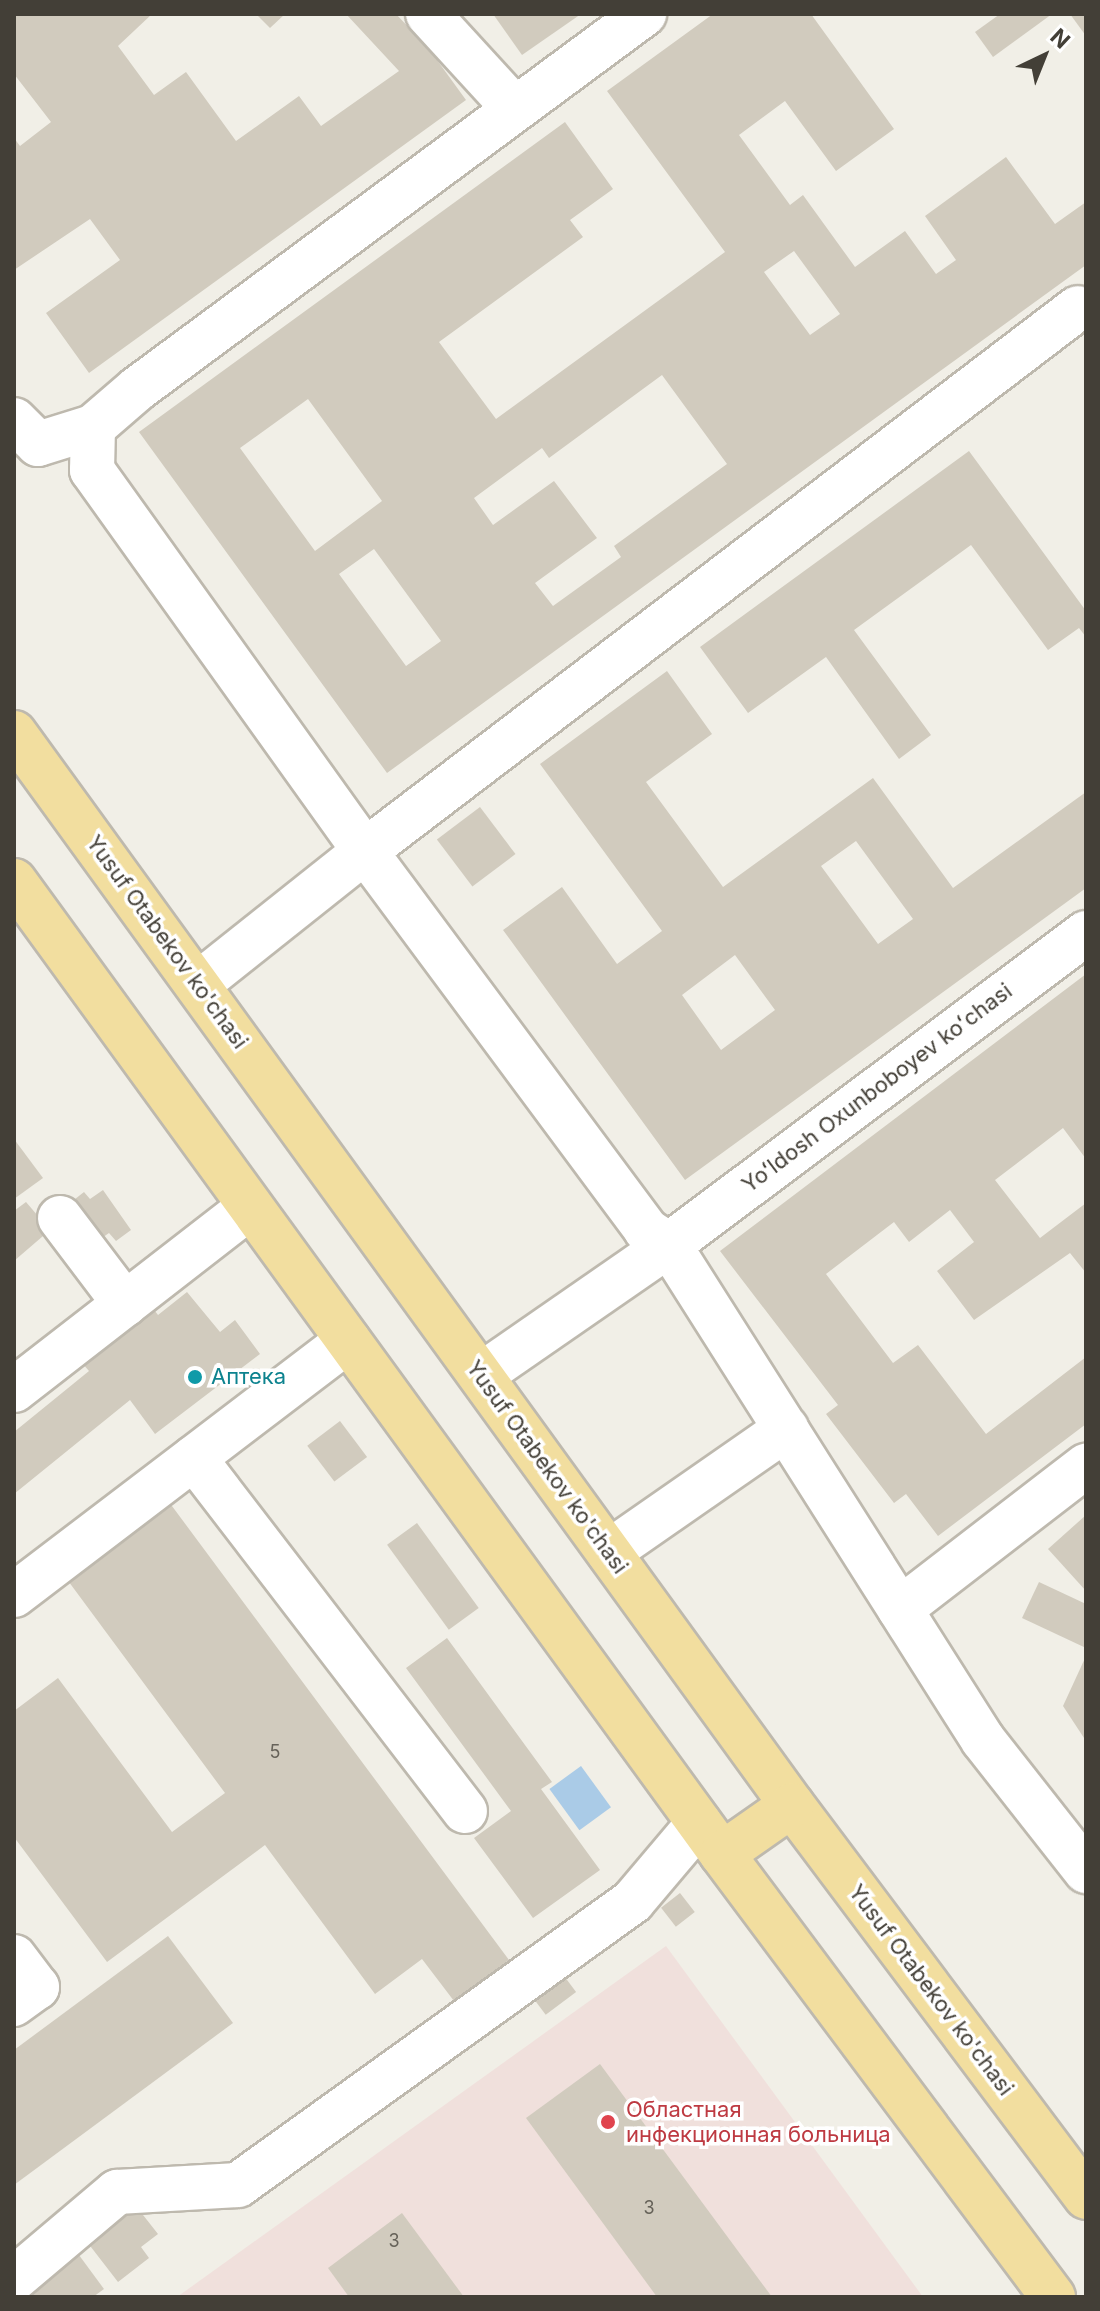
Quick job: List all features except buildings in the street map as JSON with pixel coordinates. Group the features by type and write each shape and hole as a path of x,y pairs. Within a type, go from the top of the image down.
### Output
{"main road":[{"name":"Yusuf Otabekov ko'chasi","path":"14,733 792,1805 1086,2197"},
{"path":"14,881 711,1838 1053,2297"},
{"path":"711,1838 792,1805"}],"street":[{"path":"428,14 514,108"},
{"path":"14,420 38,444 93,427 137,389 644,14"},
{"path":"198,984 365,851 1078,308"},
{"path":"93,427 92,470 365,851 646,1230 669,1245 983,1740 1086,1871"},
{"name":"Yoʻldosh Oxunboboyev koʻchasi","path":"481,1375 669,1245 1086,933"},
{"path":"14,1390 250,1207"},
{"path":"60,1218 125,1304"},
{"path":"14,1595 348,1341"},
{"path":"609,1552 786,1429"},
{"path":"194,1458 465,1811"},
{"path":"900,1609 1086,1466"},
{"path":"14,2279 117,2192 238,2185 633,1901 711,1838"},
{"path":"14,1957 37,1987 14,2004"}],"shaded area":[{"name":"Областная инфекционная больница","path":"666,1946 923,2297 177,2297"}],"water":[{"path":"581,1766 611,1807 579,1830 549,1789"}],"place":[{"name":"Аптека","path":"195,1377"},
{"name":"Областная инфекционная больница","path":"608,2122"}]}
